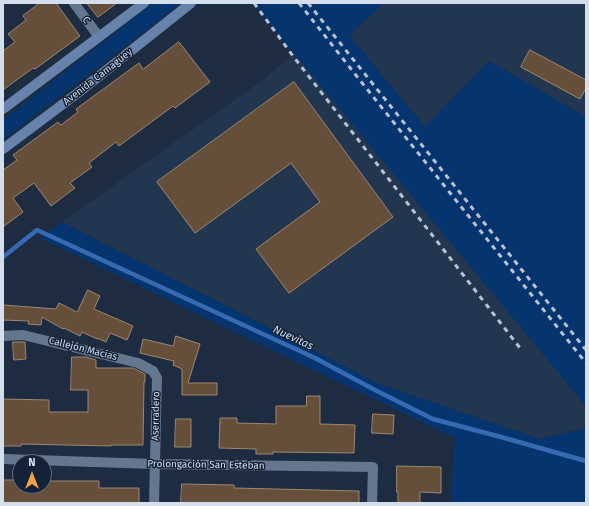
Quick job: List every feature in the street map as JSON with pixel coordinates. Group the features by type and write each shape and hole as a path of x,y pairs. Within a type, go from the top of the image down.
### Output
{"main road":[{"path":"3,109 144,3"},
{"name":"Avenida Camagüey","path":"3,149 79,92 191,3"}],"street":[{"name":"C","path":"74,3 99,37"},
{"name":"Callejón Macías","path":"3,336 23,335 138,363 153,371 156,378"},
{"name":"Aserradero","path":"154,503 156,378"},
{"name":"Prolongación San Esteban","path":"3,459 155,464 373,467 372,503"}],"shaded area":[{"path":"153,3 179,3 179,5 3,140 3,120"},
{"path":"252,3 384,3 349,35 425,127 489,61 586,117 586,406"},
{"path":"384,3 586,3 586,117 489,61 425,127 349,35"},
{"path":"295,53 586,406 586,428 540,439 379,384 62,222 260,82"},
{"path":"62,222 379,384 540,439 586,428 586,503 451,503 455,438 40,238"}],"building":[{"path":"40,3 56,3 80,36 3,90 3,51 15,42 8,34 26,20 23,16"},
{"path":"87,3 117,3 98,17"},
{"path":"179,42 210,82 175,108 173,106 119,146 116,142 89,163 92,167 70,183 75,188 51,206 34,183 13,198 23,212 3,227 3,170 17,160 13,155 58,122 61,125 78,112 76,109 139,63 143,69"},
{"path":"530,50 586,80 586,88 580,99 521,67"},
{"path":"294,82 393,217 289,293 256,249 320,202 291,163 195,233 157,182"},
{"path":"88,290 100,296 94,309 133,326 127,340 110,333 106,342 82,332 80,336 64,328 63,329 42,317 41,325 28,324 29,321 3,320 3,305 56,309 59,303 77,312"},
{"path":"176,336 200,344 188,383 217,383 217,395 182,395 182,369 173,365 174,361 140,353 143,339 173,346"},
{"path":"13,342 25,342 26,359 14,360"},
{"path":"72,357 86,357 96,360 96,368 133,368 145,374 143,445 111,446 21,444 21,446 3,446 3,399 49,400 49,412 88,412 88,390 71,390"},
{"path":"307,396 320,396 320,424 355,425 354,453 273,452 273,454 256,454 256,449 219,448 220,418 237,418 237,423 276,424 276,406 306,406"},
{"path":"373,414 394,415 393,434 372,433"},
{"path":"176,419 191,419 191,447 175,447"},
{"path":"397,466 441,467 441,493 420,492 420,503 398,503"},
{"path":"3,480 12,480 12,494 52,494 52,481 99,481 99,488 139,488 139,503 3,503"},
{"path":"182,484 234,485 234,488 359,491 359,503 181,503"}],"waterway":[{"name":"Nuevitas","path":"3,257 37,230 315,358 433,419 586,461"}],"railway":[{"path":"254,3 293,56 520,348"},
{"path":"299,3 586,363"},
{"path":"308,3 586,350"}]}
